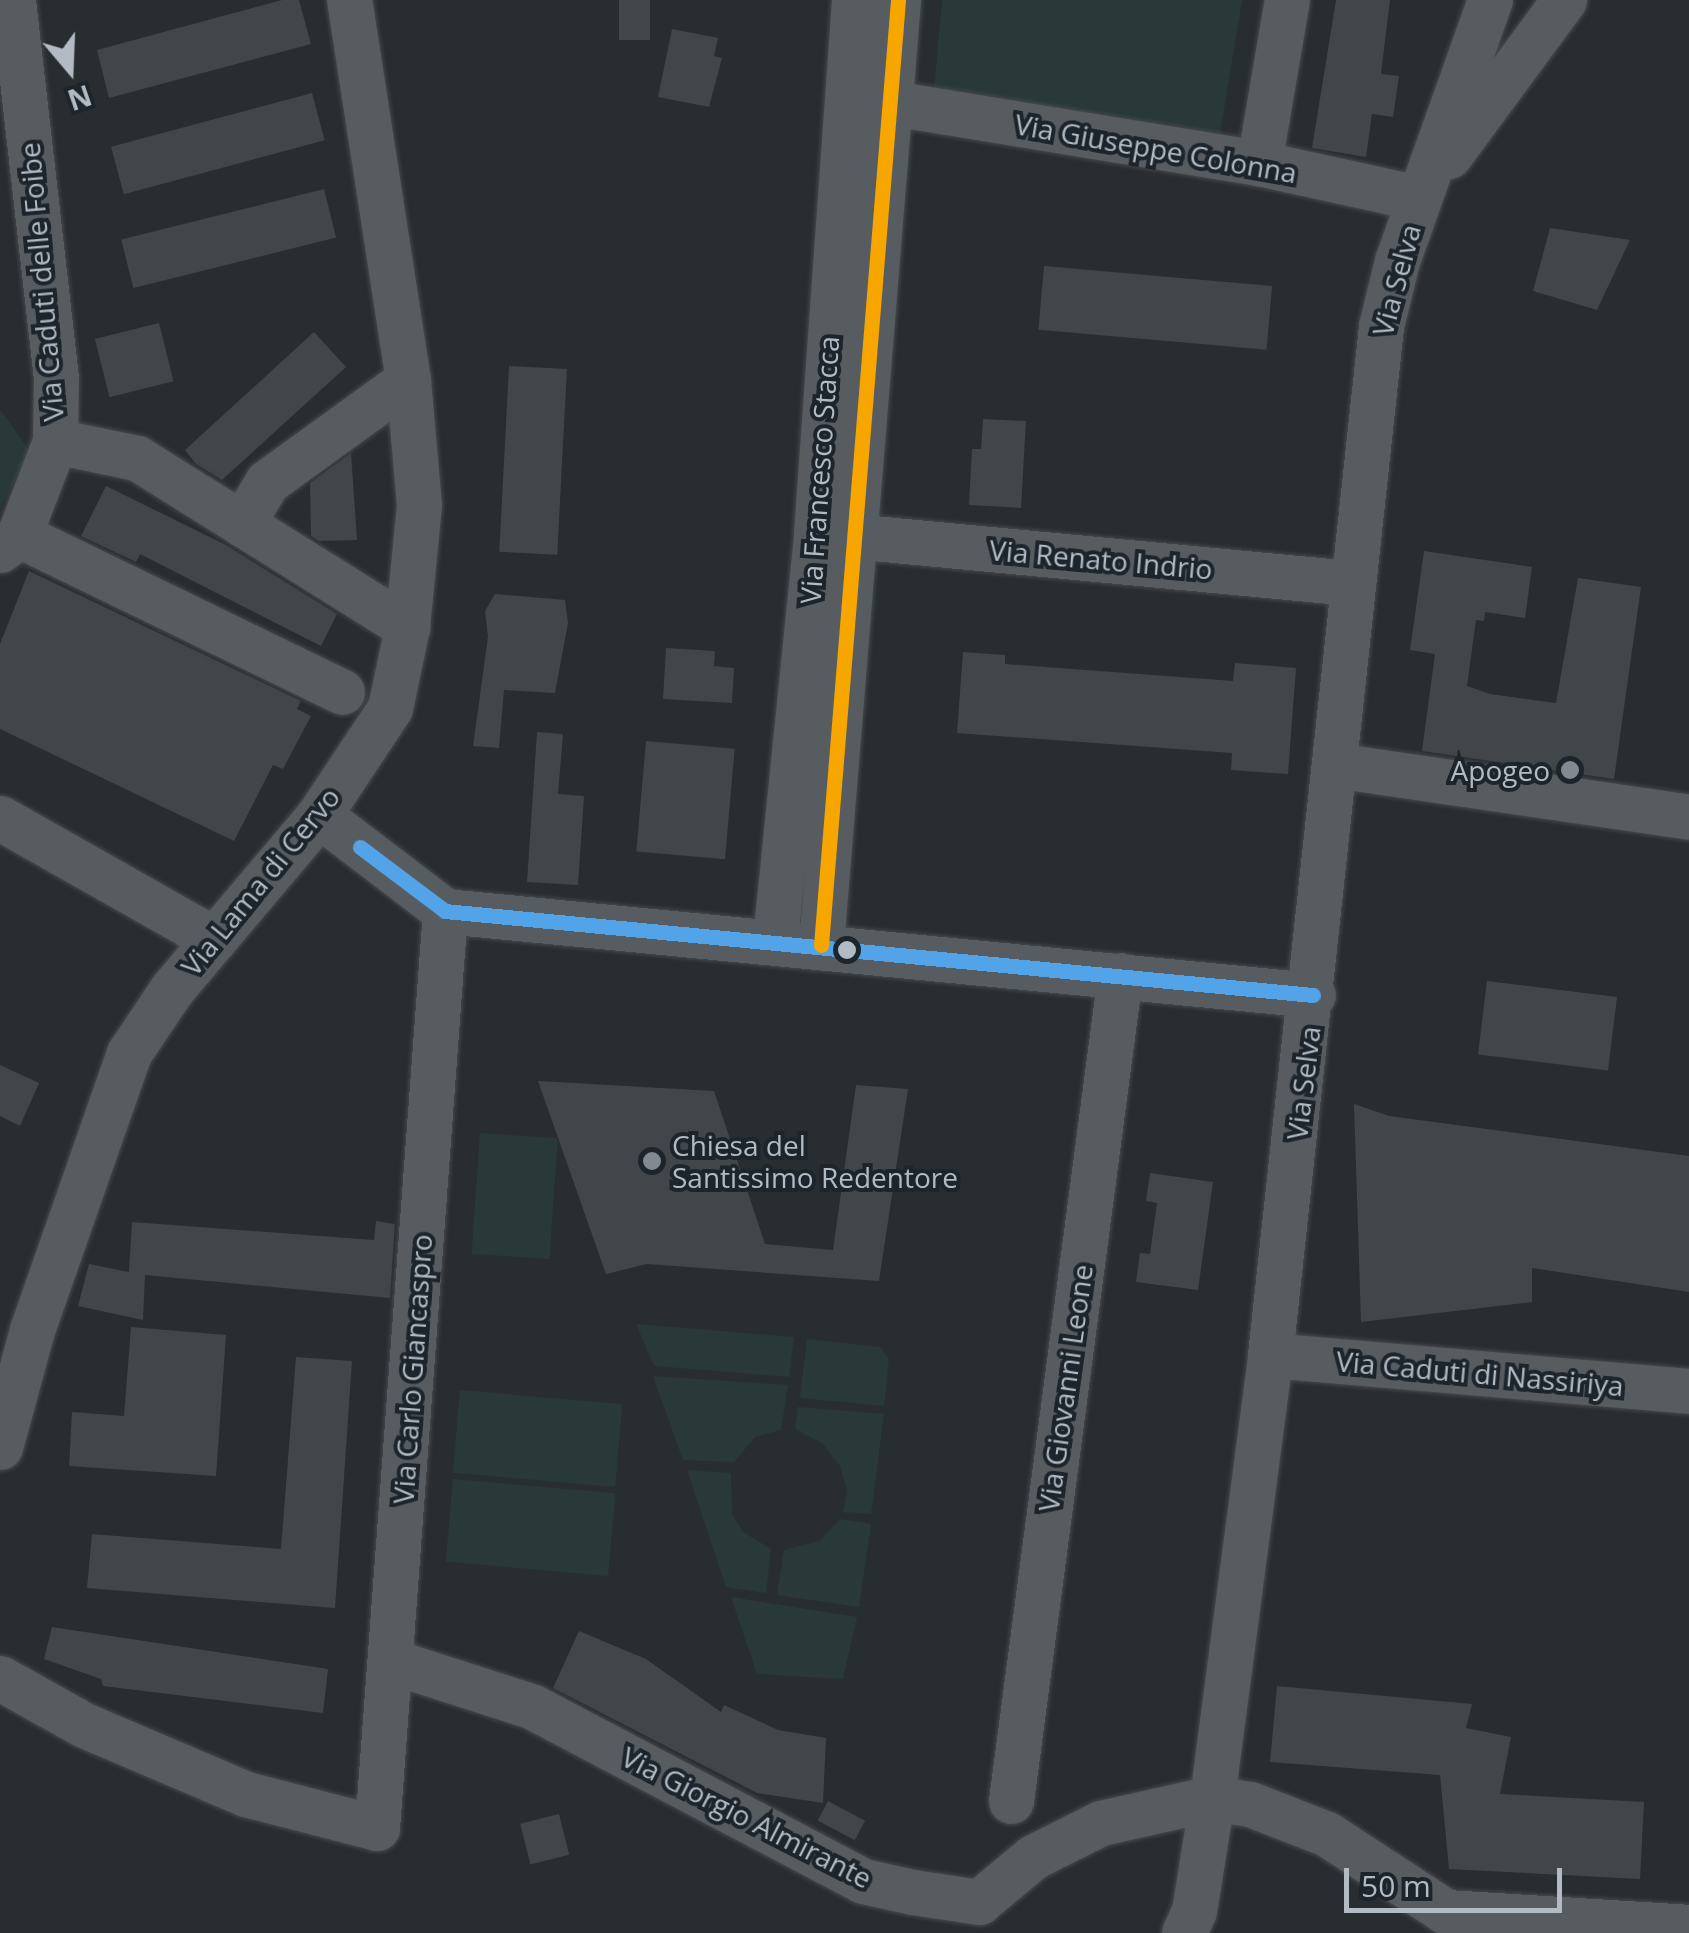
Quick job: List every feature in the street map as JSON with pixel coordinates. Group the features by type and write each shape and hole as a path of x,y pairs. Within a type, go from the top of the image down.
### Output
{"street":[{"name":"Via Caduti delle Foibe","path":"10,542 55,441 56,378 14,0"},
{"name":"Via Lama di Cervo","path":"0,1447 10,1365 130,1054 214,938 319,816 390,708 407,627 419,504 408,380 349,0"},
{"name":"Via Francesco Stacca","path":"775,940 816,532 854,0"},
{"name":"Via Francesco Stacca","path":"820,945 898,0"},
{"path":"1259,163 1286,0"},
{"name":"Via Selva","path":"1192,1926 1212,1798 1314,996 1350,583 1381,326 1418,198 1490,0"},
{"path":"1418,198 1564,0"},
{"name":"Via Giuseppe Colonna","path":"892,103 1259,163 1418,198"},
{"path":"242,524 267,482 408,380"},
{"path":"55,441 137,458 407,627"},
{"name":"Via Renato Indrio","path":"852,536 1350,583"},
{"path":"10,542 342,692"},
{"path":"1334,765 1689,817"},
{"path":"319,816 445,911 775,940 1314,996"},
{"path":"0,818 214,938"},
{"name":"Via Carlo Giancaspro","path":"0,1678 84,1725 246,1794 377,1828 445,911"},
{"name":"Via Giovanni Leone","path":"1011,1801 1120,976"},
{"name":"Via Caduti di Nassiriya","path":"1270,1355 1689,1391"},
{"name":"Via Giorgio Almirante","path":"391,1661 533,1707 863,1881 970,1918 1033,1856 1101,1823 1212,1798"},
{"path":"1212,1798 1250,1804 1327,1834 1446,1912 1689,1927"}],"shaded area":[{"path":"942,0 1242,0 1220,134 934,91"},
{"path":"0,409 29,450 0,510"},
{"path":"480,1133 558,1138 549,1259 472,1254"},
{"path":"636,1324 794,1337 789,1377 654,1366"},
{"path":"807,1339 880,1347 889,1359 884,1406 800,1398"},
{"path":"653,1376 788,1385 781,1430 755,1437 734,1462 683,1460"},
{"path":"460,1390 622,1404 615,1487 453,1473"},
{"path":"798,1407 884,1414 871,1514 843,1512 847,1490 840,1466 822,1443 795,1429"},
{"path":"687,1470 731,1473 732,1514 743,1532 771,1549 766,1593 726,1587"},
{"path":"453,1479 615,1493 608,1576 446,1562"},
{"path":"840,1519 871,1524 859,1607 777,1595 784,1550 820,1541"},
{"path":"731,1597 857,1617 843,1679 757,1674"}],"building":[{"path":"282,0 299,0 311,44 109,98 97,50"},
{"path":"619,0 650,0 650,40 619,40"},
{"path":"1336,0 1390,0 1381,74 1399,76 1393,117 1372,114 1366,157 1312,148"},
{"path":"672,29 718,38 714,56 722,58 709,107 658,97"},
{"path":"312,93 325,140 124,194 111,147"},
{"path":"324,189 336,238 133,288 121,240"},
{"path":"1550,228 1630,240 1597,310 1533,291"},
{"path":"1044,266 1272,286 1267,350 1038,330"},
{"path":"159,323 174,381 109,397 95,339"},
{"path":"314,332 346,367 222,480 196,464 185,450"},
{"path":"509,366 567,369 557,555 499,552"},
{"path":"983,419 1026,421 1021,508 969,505 972,449 981,449"},
{"path":"351,453 357,540 319,541 311,536 310,483"},
{"path":"106,486 226,545 337,614 321,646 140,554 136,562 81,536"},
{"path":"1424,551 1532,567 1525,618 1485,612 1484,621 1476,620 1467,686 1490,694 1556,703 1578,578 1641,587 1614,779 1422,751 1435,654 1410,650"},
{"path":"29,571 301,701 297,709 311,716 283,769 273,765 234,841 0,729 0,644"},
{"path":"495,594 565,600 568,623 555,693 504,690 499,748 473,746 488,637 485,611"},
{"path":"666,648 715,651 714,666 734,668 732,703 663,699"},
{"path":"963,652 1005,655 1005,664 1233,681 1235,663 1296,668 1288,774 1231,770 1232,753 957,733"},
{"path":"537,732 563,734 558,794 584,796 578,885 527,882"},
{"path":"646,741 735,749 725,859 636,852"},
{"path":"1487,981 1617,997 1608,1070 1478,1054"},
{"path":"0,1065 39,1083 20,1126 0,1116"},
{"name":"Chiesa del Santissimo Redentore","path":"538,1081 714,1091 765,1244 833,1250 856,1085 908,1089 879,1281 647,1264 606,1274"},
{"path":"1354,1104 1389,1116 1689,1156 1689,1292 1532,1268 1532,1302 1361,1322"},
{"path":"1150,1173 1213,1182 1198,1290 1136,1282 1140,1253 1150,1254 1157,1203 1146,1201"},
{"path":"376,1221 395,1224 390,1298 145,1275 143,1320 78,1306 89,1264 129,1272 132,1222 374,1240"},
{"path":"131,1327 226,1335 216,1476 69,1466 72,1412 124,1416"},
{"path":"296,1357 352,1361 335,1608 87,1588 92,1534 281,1549"},
{"path":"52,1627 328,1669 323,1713 103,1686 101,1679 44,1659"},
{"path":"579,1631 646,1659 721,1712 724,1705 778,1730 826,1738 823,1803 757,1793 553,1688"},
{"path":"1277,1686 1472,1704 1466,1728 1511,1737 1500,1794 1644,1802 1640,1879 1449,1869 1440,1775 1270,1762"},
{"path":"828,1801 865,1821 855,1840 818,1820"},
{"path":"559,1814 569,1855 530,1864 520,1824"}],"transit line":[{"path":"821,945 898,0"},
{"path":"360,847 445,911 1313,995"}],"place":[{"name":"Apogeo","path":"1570,770"},
{"name":"Chiesa del Santissimo Redentore","path":"652,1161"}]}
